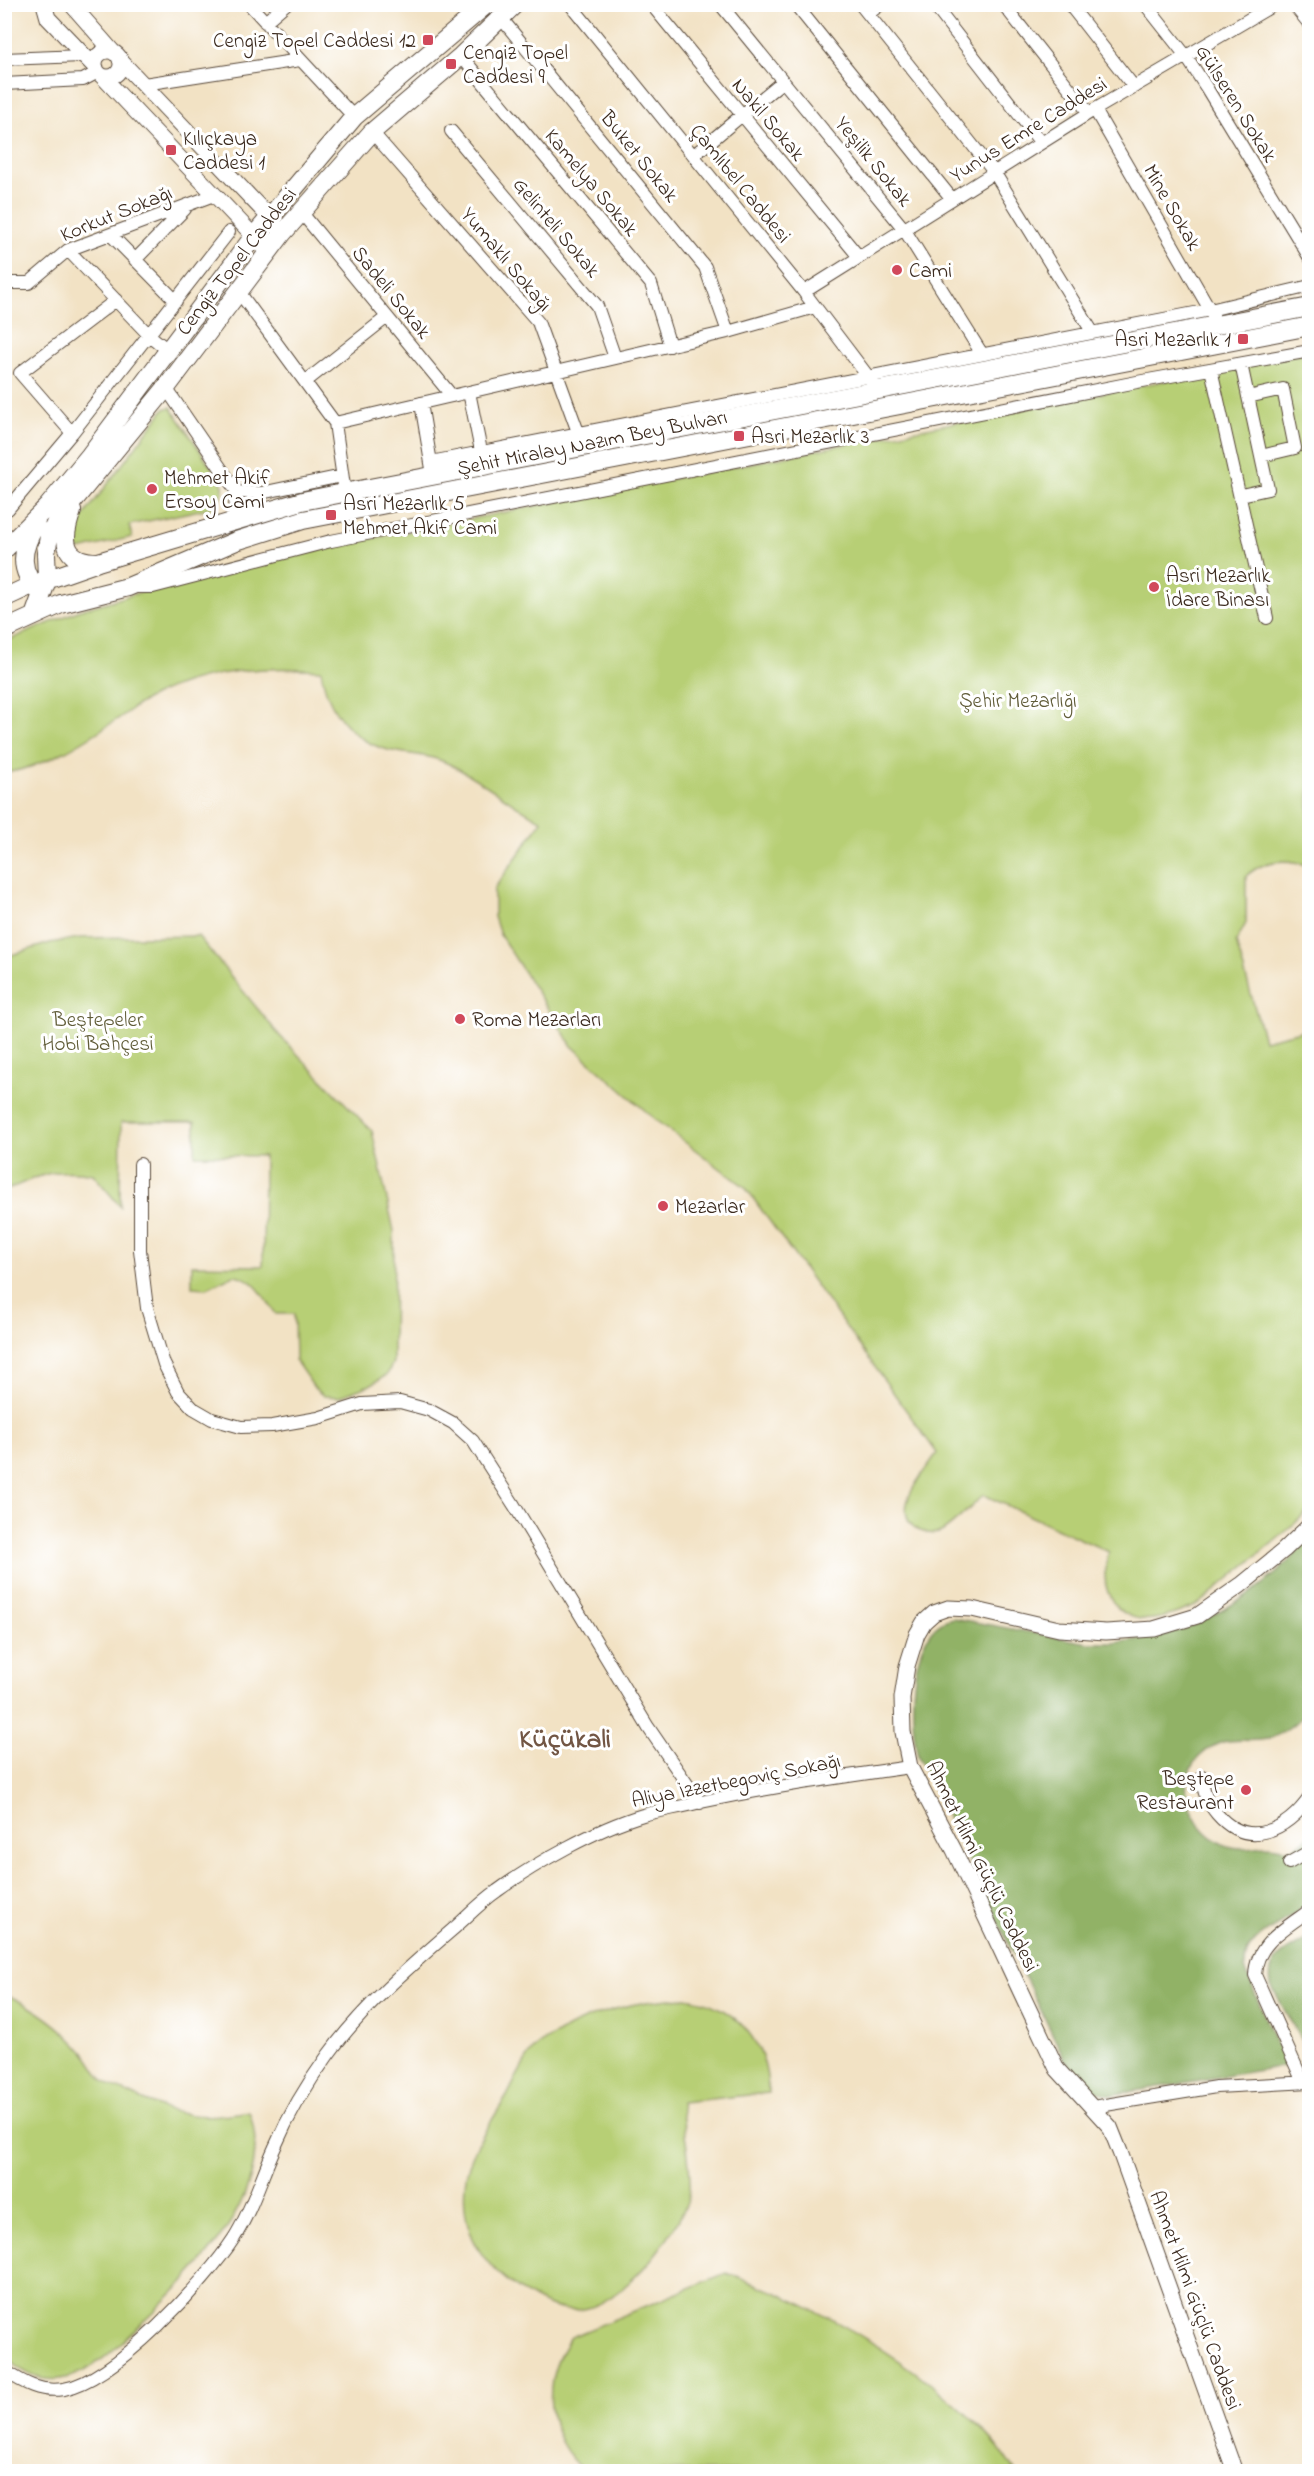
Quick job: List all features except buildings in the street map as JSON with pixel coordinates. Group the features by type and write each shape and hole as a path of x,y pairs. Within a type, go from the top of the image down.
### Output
{"main road":[{"name":"Cengiz Topel Caddesi","path":"5,549 48,506 90,455 254,236 354,117 487,4"},
{"name":"Cengiz Topel Caddesi","path":"41,587 49,537 56,522 166,388 268,251 372,132 461,56 515,4"},
{"path":"1297,4 1310,20"},
{"name":"Şehit Miralay Nazım Bey Bulvarı","path":"4,598 41,587 98,562 343,485 1214,317 1310,307"},
{"name":"Şehit Miralay Nazım Bey Bulvarı","path":"4,630 61,604 128,587 236,540 303,520 1310,326"},
{"path":"76,498 64,532 65,540 68,548 80,560 98,562"},
{"path":"48,506 28,537 24,553 24,569 61,604"},
{"path":"34,616 41,587"}],"street":[{"path":"44,4 48,18 82,56 268,251"},
{"path":"72,4 117,57 270,218 282,234"},
{"path":"249,4 354,117"},
{"path":"265,22 286,4"},
{"name":"Çamlıbel Caddesi","path":"570,4 804,292 873,384"},
{"name":"Nakil Sokak","path":"651,4 859,257"},
{"name":"Yeşilik Sokak","path":"720,4 904,229 982,354"},
{"path":"795,4 952,199"},
{"path":"881,4 864,9 994,172 1093,333"},
{"path":"933,4 1041,143"},
{"name":"Mine Sokak","path":"1003,4 1092,111 1214,317"},
{"path":"1069,4 1134,87"},
{"name":"Gülseren Sokak","path":"1145,4 1186,56 1310,258"},
{"name":"Yunus Emre Caddesi","path":"804,292 1092,111 1275,4"},
{"name":"Buket Sokak","path":"501,18 705,267 728,332"},
{"path":"4,59 82,56"},
{"name":"Kamelya Sokak","path":"461,56 651,284 670,346"},
{"path":"98,72 110,77 117,73 117,57"},
{"path":"144,84 300,60"},
{"path":"4,84 83,80 98,72"},
{"path":"693,155 783,81"},
{"name":"Gelinteli Sokak","path":"451,131 597,306 615,358"},
{"name":"Yumaklı Sokağı","path":"372,132 538,322 578,432"},
{"name":"Korkut Sokağı","path":"4,283 29,283 68,250 214,195"},
{"path":"135,260 188,205"},
{"name":"Sadeli Sokak","path":"302,212 452,396"},
{"path":"4,505 8,509 72,433 229,232"},
{"path":"111,235 176,301"},
{"path":"68,250 149,335 169,351"},
{"path":"421,403 432,469 482,451 743,399 873,384 982,354 1093,333 1214,317 1310,286"},
{"path":"237,492 261,493 343,485 335,423 239,292"},
{"path":"72,433 20,373 116,300"},
{"path":"335,423 728,332 815,307"},
{"path":"305,382 387,317"},
{"path":"128,587 153,587 331,542 1310,351"},
{"path":"1241,364 1268,489 1241,495"},
{"path":"1211,369 1268,618"},
{"path":"166,388 237,492 233,521"},
{"path":"1248,397 1283,389 1295,448 1261,456"},
{"path":"469,392 482,451"},
{"path":"140,1164 140,1250 147,1308 164,1364 178,1392 193,1408 212,1419 241,1427 272,1426 318,1418 362,1404 400,1402 429,1410 453,1423 473,1441 648,1727 700,1803"},
{"name":"Ahmet Hilmi Güçlü Caddesi","path":"1235,2472 1110,2127 1057,2069 954,1850 910,1767 903,1732 902,1698 907,1666 917,1634 924,1622 934,1613 948,1608 972,1609 1059,1629 1083,1631 1154,1629 1197,1616 1241,1585 1284,1550 1310,1525"},
{"name":"Aliya İzzetbegoviç Sokağı","path":"4,2370 36,2388 51,2390 85,2383 103,2373 179,2304 211,2271 240,2226 255,2196 274,2147 300,2095 329,2052 367,2010 424,1954 496,1892 569,1846 641,1815 815,1781 910,1767"},
{"path":"1202,1776 1203,1790 1208,1803 1221,1818 1243,1832 1264,1833 1280,1827 1298,1814 1310,1797"},
{"path":"1289,1863 1310,1851"},
{"path":"1093,2107 1216,2087 1306,2082 1255,1975 1256,1963 1266,1945 1310,1910"}],"green space":[{"name":"Şehir Mezarlığı","path":"1309,352 1309,866 1284,861 1268,863 1246,876 1246,923 1236,942 1264,1040 1309,1029 1309,1510 1206,1599 1174,1614 1144,1619 1125,1614 1112,1601 1106,1588 1105,1574 1109,1552 984,1495 939,1533 918,1530 909,1522 906,1513 911,1492 937,1453 745,1187 658,1122 572,1046 500,935 494,917 494,889 542,821 463,771 444,762 430,757 393,751 365,741 344,722 336,711 324,685 321,670 275,669 229,672 185,683 142,702 90,737 49,759 5,773 4,642 80,610 224,568"},
{"path":"171,407 223,485 223,492 214,507 129,525 132,537 80,550 74,545 76,526 164,409"},
{"name":"Beştepeler Hobi Bahçesi","path":"198,936 279,1035 372,1131 394,1231 393,1362 387,1375 370,1385 339,1397 324,1396 315,1389 295,1360 294,1314 276,1314 254,1284 234,1275 207,1288 192,1287 192,1265 263,1266 264,1156 195,1155 195,1122 121,1122 120,1206 93,1174 80,1172 48,1174 5,1191 5,957 50,943 80,938"},
{"path":"1309,1540 1309,1712 1272,1738 1232,1740 1216,1744 1199,1757 1191,1768 1187,1781 1190,1807 1196,1820 1216,1840 1228,1846 1242,1848 1272,1846 1291,1849 1309,1836 1309,1902 1258,1938 1246,1956 1245,1969 1285,2066 1111,2095 1103,2093 1090,2087 1065,2060 918,1756 913,1721 913,1699 919,1656 927,1638 938,1625 953,1618 1088,1643 1114,1643 1166,1635 1200,1623 1245,1597 1279,1571"},
{"path":"1309,1937 1309,2055 1271,1985 1270,1975 1272,1967 1281,1955"},
{"path":"5,1994 38,2012 59,2027 88,2057 101,2078 109,2085 160,2107 187,2114 215,2116 249,2111 255,2141 252,2171 242,2200 227,2228 207,2255 163,2303 107,2355 87,2369 65,2378 39,2378 17,2367 5,2355"},
{"path":"686,1998 720,2009 746,2029 762,2058 767,2075 768,2093 681,2102 690,2188 687,2204 670,2235 637,2274 608,2299 581,2310 559,2309 546,2305 503,2277 481,2252 473,2238 467,2222 465,2185 475,2150 526,2060 539,2045 572,2026 603,2013 652,2001"},
{"path":"726,2273 786,2297 843,2325 897,2359 976,2423 1001,2450 1015,2471 585,2471 571,2457 561,2441 554,2425 551,2407 554,2371 571,2337"}],"place":[{"name":"Cengiz Topel Caddesi 12","path":"428,40"},
{"name":"Cengiz Topel Caddesi 9","path":"451,64"},
{"name":"Kılıçkaya Caddesi 1","path":"171,150"},
{"name":"Cami","path":"897,270"},
{"name":"Asri Mezarlık 1","path":"1243,339"},
{"name":"Asri Mezarlık 3","path":"739,436"},
{"name":"Mehmet Akif Ersoy Cami","path":"152,489"},
{"name":"Asri Mezarlık 5 Mehmet Akif Cami","path":"331,515"},
{"name":"Asri Mezarlık İdare Binası","path":"1154,587"},
{"name":"Roma Mezarları","path":"460,1019"},
{"name":"Mezarlar","path":"663,1206"},
{"name":"Beştepe Restaurant","path":"1246,1790"}],"district":[{"name":"Küçükali","path":"565,1738"}]}
